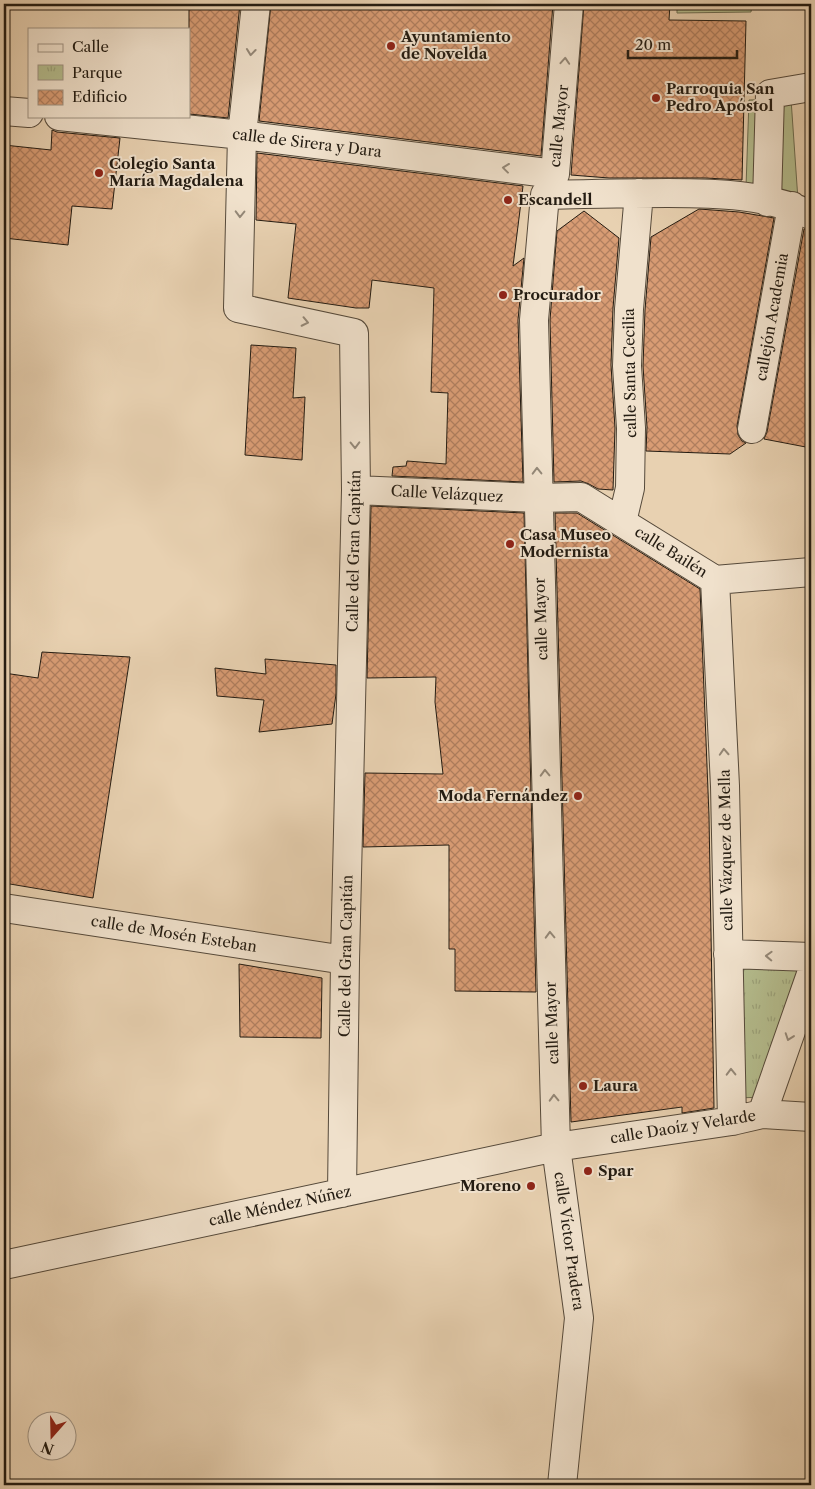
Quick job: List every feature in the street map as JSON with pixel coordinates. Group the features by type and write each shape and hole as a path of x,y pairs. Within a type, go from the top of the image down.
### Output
{"street":[{"name":"Calle del Gran Capitán","path":"256,4 242,135 238,308 354,332 356,490 345,960 342,1193"},
{"name":"calle Mayor","path":"556,1147 534,320 569,4"},
{"name":"callejón Academia","path":"752,429 790,207 770,94 811,87"},
{"path":"4,110 28,113"},
{"name":"calle de Sirera y Dara","path":"78,118 242,135 550,184 639,193 725,194 790,207"},
{"name":"calle Santa Cecilia","path":"622,522 630,488 631,428 627,366 629,309 639,193"},
{"name":"Calle Velázquez","path":"356,490 538,498"},
{"name":"calle Bailén","path":"538,498 580,497 715,580 811,572"},
{"name":"calle Vázquez de Mella","path":"715,580 725,786 732,1121"},
{"name":"calle de Mosén Esteban","path":"4,908 345,960"},
{"path":"728,954 811,957"},
{"path":"762,1114 811,974"},
{"name":"calle Daoíz y Velarde","path":"556,1147 732,1121 762,1114 811,1117"},
{"name":"calle Méndez Núñez","path":"4,1265 556,1147"},
{"name":"calle Víctor Pradera","path":"556,1147 579,1318 562,1485"}],"green space":[{"path":"677,4 752,4 751,12 677,13"},
{"path":"791,99 798,200 746,187 749,100"},
{"path":"734,965 806,967 765,1097 737,1098"}],"building":[{"path":"189,4 240,4 228,118 190,114"},
{"path":"271,4 553,4 541,156 259,121"},
{"name":"Parroquia San Pedro Apóstol","path":"584,4 670,4 669,20 746,21 742,180 609,178 571,175"},
{"path":"52,130 120,138 112,209 72,206 68,245 4,238 4,145 51,150"},
{"path":"257,153 523,186 513,266 524,258 518,320 523,482 392,476 393,467 406,466 407,461 446,464 448,393 431,392 434,288 372,280 369,308 356,308 288,298 296,224 256,220"},
{"path":"699,209 739,212 774,218 737,426 738,435 746,443 730,454 646,451 647,427 643,366 651,237"},
{"path":"584,211 619,238 613,308 611,365 615,428 613,490 598,489 581,481 554,482 550,320 557,231"},
{"path":"804,229 811,230 811,448 764,439 767,432"},
{"path":"251,345 296,348 293,398 305,397 302,460 245,455"},
{"path":"371,506 524,513 536,992 455,991 455,949 449,949 449,845 363,847 365,773 443,774 435,702 436,677 367,678"},
{"path":"555,513 577,513 700,589 709,816 714,1108 682,1113 682,1107 571,1122"},
{"path":"42,652 130,657 93,898 4,883 4,673 38,678"},
{"path":"265,659 336,665 336,694 332,724 259,732 264,700 217,696 215,668 266,674"},
{"path":"239,964 322,978 321,1038 240,1037"}],"place":[{"name":"Ayuntamiento de Novelda","path":"391,46"},
{"name":"Parroquia San Pedro Apóstol","path":"656,98"},
{"name":"Colegio Santa María Magdalena","path":"99,173"},
{"name":"Escandell","path":"508,200"},
{"name":"Procurador","path":"503,295"},
{"name":"Casa Museo Modernista","path":"510,544"},
{"name":"Moda Fernández","path":"578,796"},
{"name":"Laura","path":"583,1086"},
{"name":"Spar","path":"588,1171"},
{"name":"Moreno","path":"531,1186"}]}
